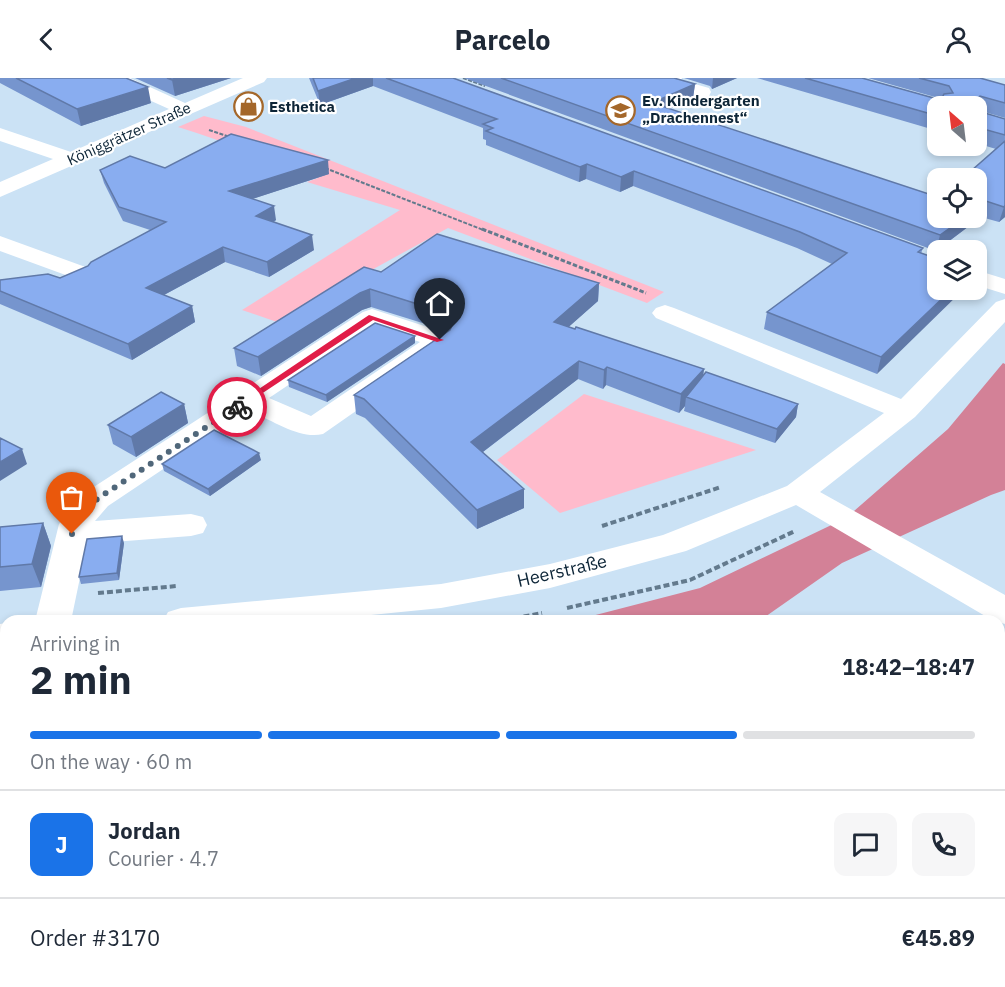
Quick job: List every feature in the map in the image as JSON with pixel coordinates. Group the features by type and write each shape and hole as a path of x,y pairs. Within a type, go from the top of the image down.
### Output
{"street":[{"path":"115,78 184,109"},
{"name":"Königgrätzer Straße","path":"0,190 258,78"},
{"path":"673,78 665,81 702,92"},
{"path":"0,134 72,159"},
{"path":"0,243 82,274"},
{"path":"987,280 1005,287"},
{"name":"Heerstraße","path":"315,615 441,596 550,576 674,543 798,494 905,411 1005,307"},
{"path":"665,313 905,411"},
{"path":"55,609 75,524 97,499 248,399 372,317 440,340 313,428 248,399"},
{"path":"798,494 1005,611"},
{"path":"72,534 191,525"}],"path":[{"path":"463,78 486,86"},
{"path":"204,128 235,138"},
{"path":"320,166 659,298 665,313"},
{"path":"601,527 732,483"},
{"path":"55,609 188,585"}],"shaded area":[{"path":"204,116 246,127 664,292 647,303 448,228 277,322 242,310 400,210 307,182 318,178 178,127"},
{"path":"1003,363 1005,364 1005,490 842,563 768,615 596,615 700,588 846,518 948,429"},
{"path":"584,394 756,450 560,513 497,460"}],"building":[{"path":"16,78 126,78 148,87 77,109"},
{"path":"313,78 356,78 318,91"},
{"path":"386,78 453,78 923,248 918,252 927,255 927,300 941,300 881,357 767,312 847,253 800,232 634,171 621,177 587,164 580,167 486,131 493,128 483,124 497,119"},
{"path":"501,78 674,78 695,84 652,103 927,193 927,228 950,228 940,235"},
{"path":"805,78 862,78 927,96 927,113"},
{"path":"919,78 980,78 1005,85 1005,103 987,98 987,96 943,96 953,93 949,86"},
{"path":"987,114 1005,119 1005,135 987,130"},
{"path":"231,134 328,160 229,191 274,206 256,216 312,235 267,262 223,247 146,288 192,306 128,344 0,291 0,280 48,274 60,278 88,266 91,262 166,222 119,207 100,170 130,156 165,168"},
{"path":"1005,141 1004,207 987,201 987,168 974,168"},
{"path":"437,234 599,283 554,322 575,329 576,327 704,369 681,394 607,367 604,370 579,361 471,442 524,489 477,510 364,399 354,395 450,330 454,321 449,314 370,289 258,357 234,348 364,267 381,272"},
{"path":"375,323 415,336 326,395 288,380"},
{"path":"706,372 798,404 777,429 686,397"},
{"path":"161,392 184,404 131,437 108,425"},
{"path":"214,430 259,453 208,489 162,464"},
{"path":"0,438 22,449 0,462"},
{"path":"43,523 32,564 0,567 0,527"},
{"path":"122,536 117,573 79,577 87,539"}],"way so far":[{"path":"72,534 75,524 97,499 237,407"}],"place":[{"name":"Esthetica","path":"248,107"},
{"name":"Ev. Kindergarten „Drachennest“","path":"621,110"}],"route":[{"path":"237,407 372,317 440,340"}]}
